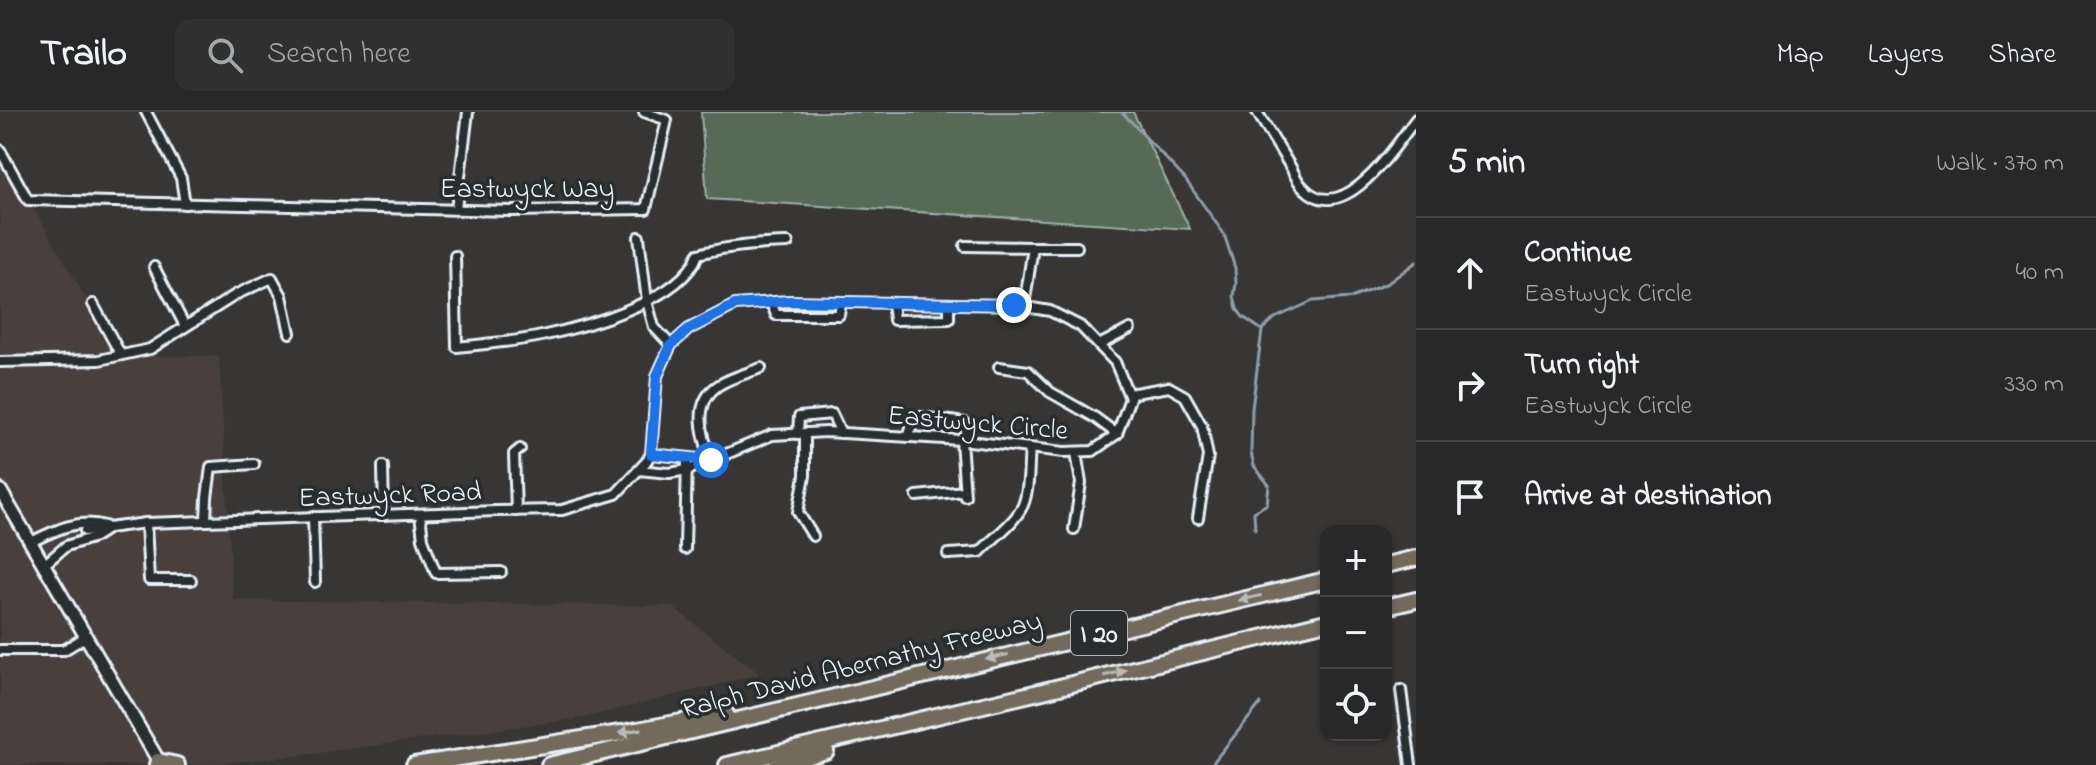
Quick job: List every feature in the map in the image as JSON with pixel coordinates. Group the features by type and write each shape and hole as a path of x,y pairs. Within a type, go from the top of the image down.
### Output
{"highway":[{"path":"1392,564 1416,558"},
{"name":"Ralph David Abernathy Freeway","path":"549,765 1320,581"},
{"path":"1392,606 1416,600"},
{"name":"I 20","path":"727,765 1320,623"},
{"path":"414,765 621,733 871,687"},
{"path":"777,765 1039,692"},
{"path":"159,764 177,765"}],"main road":[{"path":"0,490 159,764"}],"street":[{"path":"146,112 181,178 185,204"},
{"path":"456,209 468,112"},
{"name":"Eastwyck Way","path":"0,150 28,200 512,211 646,209 667,120 644,112"},
{"path":"1257,112 1303,188 1320,198 1342,197 1361,186 1416,119"},
{"name":"Eastwyck Way","path":"639,237 647,301 654,327 671,345"},
{"path":"455,256 457,347 535,337 600,321 647,301 680,279 698,254 724,247 788,243"},
{"path":"965,246 1077,247"},
{"path":"1024,307 1033,247"},
{"path":"154,267 185,326"},
{"path":"0,362 99,360 150,349 237,294 272,278 282,296 290,333"},
{"path":"771,302 776,315 839,315 841,302"},
{"path":"651,454 657,376 671,345 689,329 735,305 771,302 949,304 1050,311 1080,326 1115,362 1130,398 1117,434 1050,392 1028,371 999,367"},
{"path":"892,303 894,320 949,319 949,304"},
{"path":"93,304 121,355"},
{"path":"1099,345 1130,329"},
{"path":"639,470 669,473 688,470 711,460 700,417 707,395 720,384 761,368"},
{"path":"1129,394 1169,387 1185,396 1202,426 1208,456 1198,518"},
{"path":"813,536 798,512 805,476 799,417 832,414 841,433"},
{"path":"909,437 913,416 965,423 965,493 917,496"},
{"name":"Eastwyck Circle","path":"651,454 711,460 772,435 841,433 964,440 1076,452 1093,451 1117,434"},
{"path":"948,554 980,552 1011,522 1022,506 1030,448"},
{"path":"516,511 514,454 520,449"},
{"path":"1074,529 1081,483 1076,452"},
{"name":"Eastwyck Road","path":"45,564 83,536 110,527 146,523 562,510 616,494 651,454"},
{"path":"685,549 687,458"},
{"path":"206,521 211,467 254,464"},
{"path":"383,466 384,515"},
{"path":"420,514 423,539 436,573 501,572"},
{"path":"313,517 315,582"},
{"name":"Eastwyck Road","path":"31,542 79,523 92,522 110,527"},
{"path":"79,523 83,536"},
{"path":"146,523 149,580 191,580"},
{"path":"0,650 64,650 87,636"},
{"path":"1401,690 1411,765"}],"shaded area":[{"path":"0,150 119,356 219,356 233,600 671,606 760,674 583,718 295,756 202,765 0,765"}],"green space":[{"path":"701,112 1133,112 1190,229 707,199"}],"waterway":[{"path":"1122,112 1185,179 1224,234 1235,268 1237,309 1262,330"},
{"path":"1262,330 1275,318 1313,301 1351,298 1388,283 1416,262"},
{"path":"1255,529 1254,512 1267,504 1269,485 1254,466 1251,452 1252,409 1262,330"},
{"path":"1211,765 1260,704"}],"route":[{"path":"711,460 651,454 657,376 671,345 689,329 735,305 788,301 1014,305"}]}
